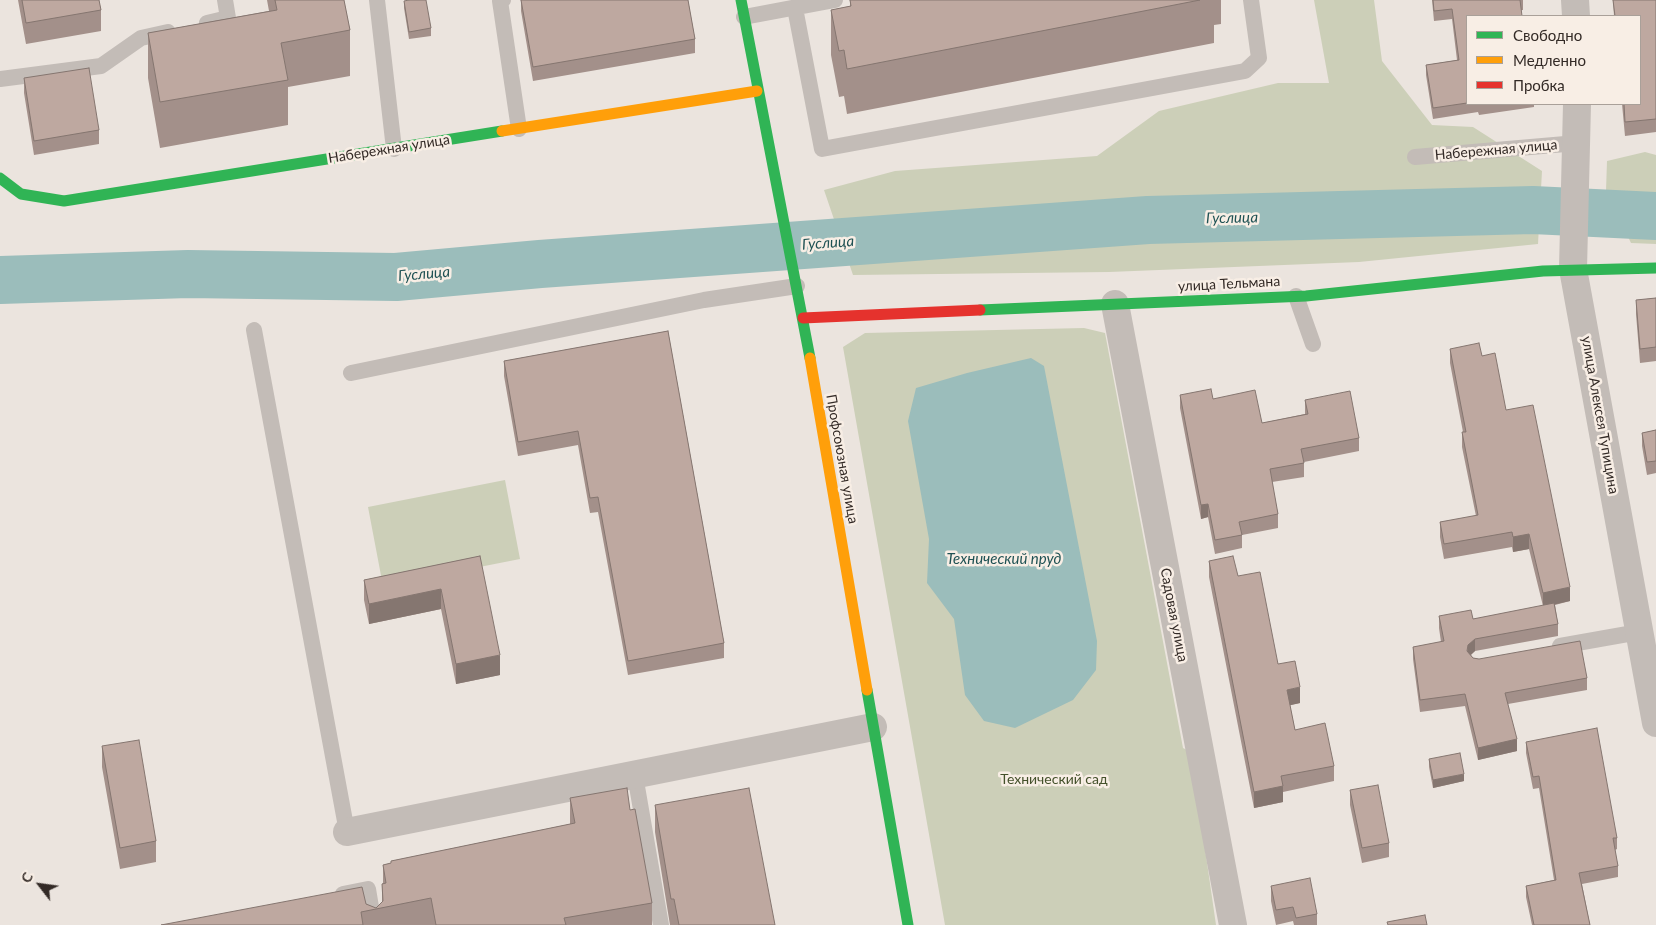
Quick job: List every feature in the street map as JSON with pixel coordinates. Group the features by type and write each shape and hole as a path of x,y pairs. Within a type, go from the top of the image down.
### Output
{"street":[{"name":"Профсоюзная улица","path":"741,0 757,91 783,209 803,318 908,925"},
{"path":"1575,0 1576,15"},
{"name":"Набережная улица","path":"0,178 21,194 64,201 757,91"},
{"name":"улица Алексея Тупицина","path":"1577,105 1573,269 1656,723"},
{"name":"улица Тельмана","path":"803,318 1296,296 1573,269 1656,268"},
{"name":"Садовая улица","path":"1115,304 1233,925"},
{"path":"347,832 874,727"}],"lane":[{"path":"0,79 101,66 141,38 228,18 225,0"},
{"path":"377,0 394,149"},
{"path":"503,0 500,1 518,129"},
{"path":"744,17 835,0"},
{"path":"795,8 822,149 1245,71 1259,58 1251,0"},
{"name":"Набережная улица","path":"1415,157 1576,153"},
{"path":"351,373 796,282"},
{"path":"1296,296 1313,344"},
{"path":"254,330 347,832"},
{"path":"1541,649 1639,632"},
{"path":"635,775 661,925"},
{"path":"329,897 368,889 374,925"}],"green space":[{"path":"1314,0 1374,0 1382,61 1432,125 1473,127 1542,171 1538,244 1359,262 1109,272 853,275 824,190 895,171 1097,156 1159,111 1278,83 1329,83"},
{"path":"1645,152 1656,155 1656,244 1631,243 1606,191 1607,161"},
{"name":"Технический сад","path":"1084,328 1105,333 1183,748 1191,752 1216,925 945,925 843,347 865,333"},
{"path":"505,480 520,559 383,586 368,507"}],"water":[{"name":"Технический пруд","path":"1031,358 1044,366 1097,641 1096,670 1073,700 1015,728 984,721 965,695 954,619 927,583 929,539 908,421 916,388 967,373"}],"building":[{"path":"22,0 99,0 101,10 26,23"},
{"path":"275,0 344,0 350,30 281,43 288,80 160,102 148,33 277,10"},
{"path":"426,0 431,28 409,32 404,1"},
{"path":"521,0 688,0 695,39 533,67"},
{"path":"850,0 1200,0 847,69 844,50 839,51 831,10 851,6"},
{"path":"1433,0 1520,0 1522,15 1466,15 1466,103 1433,108 1426,65 1459,60 1452,9 1434,11"},
{"path":"1613,0 1656,0 1656,119 1625,122 1624,105 1641,105 1641,15 1615,15"},
{"path":"89,68 99,130 34,141 24,78"},
{"path":"1656,298 1656,347 1640,349 1636,300"},
{"path":"668,331 724,643 628,661 598,497 590,498 578,431 518,442 504,361"},
{"path":"1479,343 1482,356 1495,353 1506,410 1533,405 1570,587 1543,593 1529,534 1513,537 1512,532 1444,544 1440,522 1478,515 1462,432 1466,432 1450,349"},
{"path":"1211,389 1213,399 1255,390 1262,423 1308,414 1305,400 1350,391 1359,438 1301,449 1304,463 1270,469 1278,514 1239,522 1242,535 1215,540 1208,504 1201,505 1180,395"},
{"path":"1656,430 1656,461 1647,462 1642,433"},
{"path":"480,556 500,655 456,664 441,589 369,604 364,580"},
{"path":"1233,556 1238,576 1260,572 1278,664 1295,661 1300,687 1287,690 1295,730 1325,723 1334,766 1281,776 1283,786 1254,792 1209,561"},
{"path":"1554,603 1558,624 1475,639 1468,645 1467,651 1473,658 1479,659 1580,641 1587,678 1505,693 1517,739 1478,748 1465,694 1420,700 1413,647 1444,641 1439,616 1471,610 1473,619"},
{"path":"1597,728 1617,838 1613,838 1618,866 1579,873 1590,925 1534,925 1526,886 1556,880 1539,776 1533,777 1526,742"},
{"path":"139,740 156,841 120,848 102,746"},
{"path":"1460,753 1464,774 1433,780 1429,759"},
{"path":"1378,785 1389,843 1362,848 1350,790"},
{"path":"627,788 630,810 635,809 652,903 564,918 566,925 436,925 431,898 361,912 363,925 161,925 362,887 366,904 376,908 383,901 382,884 386,883 383,865 391,863 391,861 575,823 570,798"},
{"path":"749,788 775,925 679,925 674,899 671,899 655,805"},
{"path":"1310,878 1317,914 1296,918 1293,907 1276,910 1271,886"},
{"path":"1425,915 1427,925 1388,925 1387,922"}],"waterway":[{"name":"Гуслица","path":"0,280 188,274 396,277 540,264 1148,220 1533,210 1656,216"}],"traffic: fast":[{"path":"741,0 810,358"},
{"path":"0,178 21,194 64,201 502,131"},
{"path":"980,310 1306,296 1543,271 1656,268"},
{"path":"867,690 908,925"}],"traffic: slow":[{"path":"502,131 757,91"},
{"path":"810,358 867,690"}],"traffic: jam":[{"path":"803,318 980,310"}]}
